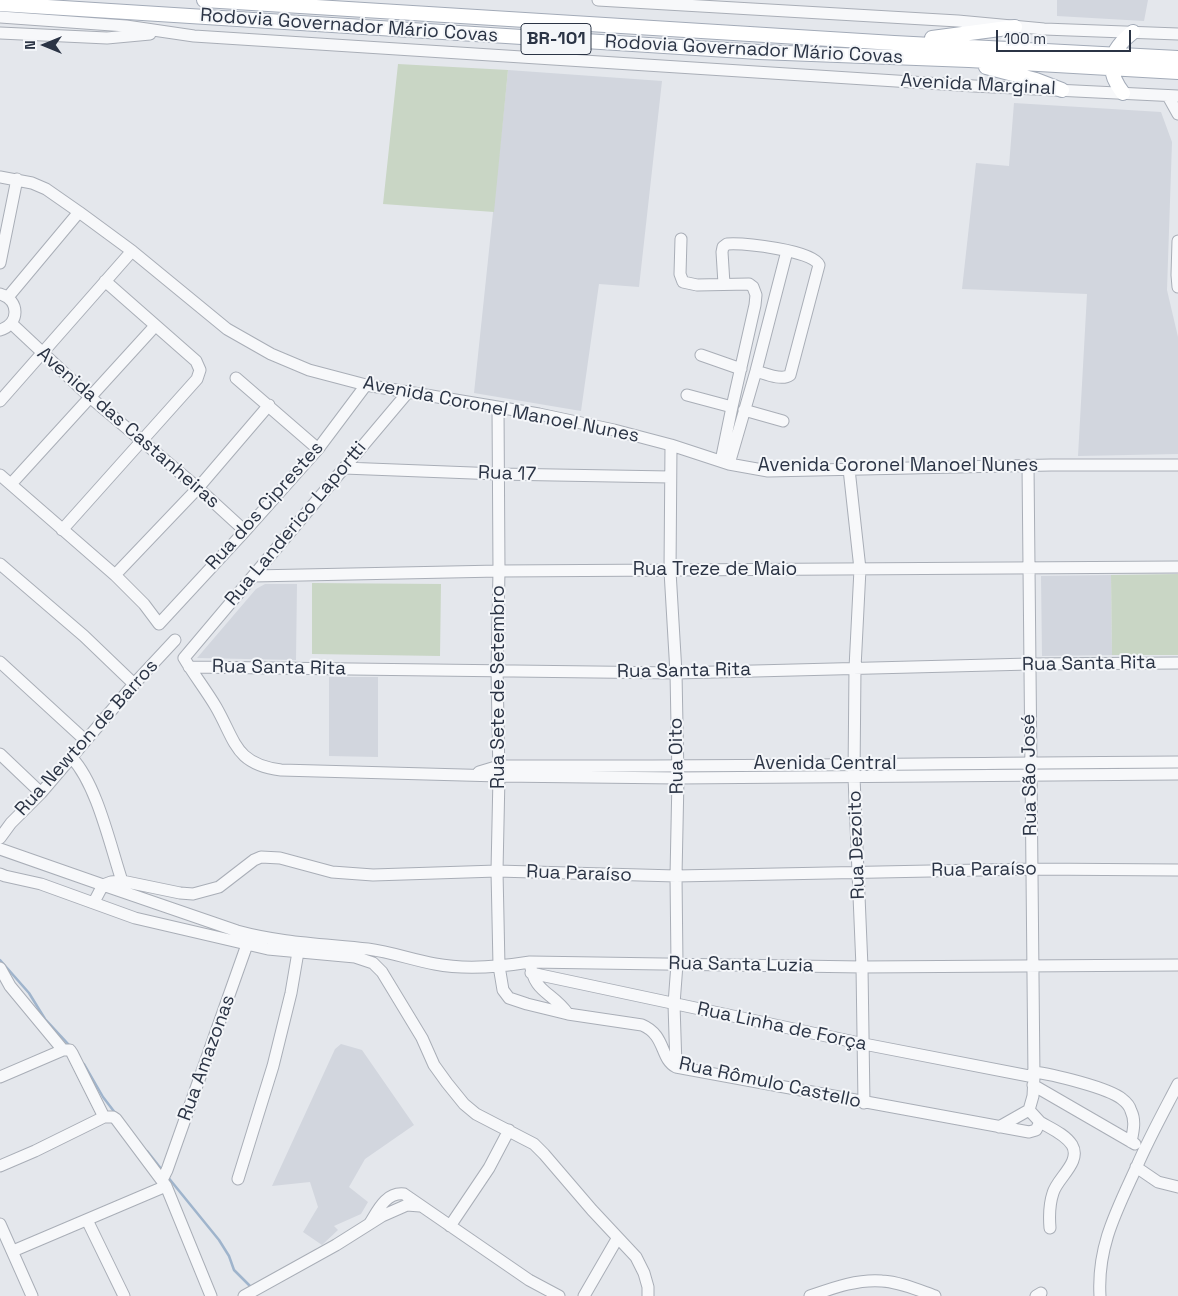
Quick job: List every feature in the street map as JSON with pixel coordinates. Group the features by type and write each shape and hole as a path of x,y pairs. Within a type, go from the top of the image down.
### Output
{"main road":[{"name":"Rodovia Governador Mário Covas","path":"204,0 894,43 1113,61 1178,72"},
{"name":"Rodovia Governador Mário Covas","path":"0,4 759,52 969,60 1113,61 1178,58"},
{"path":"894,43 1015,27"},
{"path":"1123,93 1114,79 1113,61 1120,42 1133,32"},
{"path":"969,60 987,67 1036,80 1062,90"}],"street":[{"path":"598,0 958,21 1015,27 1178,34"},
{"name":"Avenida Marginal","path":"0,17 126,26 194,36 966,85 1173,96"},
{"path":"0,32 107,38 167,32"},
{"path":"1173,96 1178,114"},
{"name":"Avenida Coronel Manoel Nunes","path":"0,177 32,183 79,212 132,251 205,313 241,339 309,370 366,384 539,414 614,430 671,445 725,463 768,471 1028,465 1178,465"},
{"path":"0,263 1,246 17,179"},
{"path":"0,330 12,324 16,312 12,301 4,295 79,212"},
{"path":"681,239 680,274 683,282 697,285 749,284 753,287 756,295 750,331 732,407 725,463"},
{"path":"1178,241 1178,286"},
{"path":"724,284 722,252 723,247 727,244 750,245 787,251 808,256 819,265 793,369 787,378 756,371"},
{"path":"0,401 132,251"},
{"path":"725,463 756,371 787,251"},
{"path":"62,530 140,440 198,379 200,370 196,361 105,281"},
{"name":"Avenida das Castanheiras","path":"12,324 91,398 246,531"},
{"path":"11,484 155,326"},
{"path":"701,355 741,369"},
{"path":"236,378 318,449"},
{"name":"Rua dos Ciprestes","path":"115,575 144,604 159,624 246,531 318,449 366,384"},
{"name":"Rua Landerico Laportti","path":"187,662 253,576 409,391"},
{"path":"687,395 732,407"},
{"path":"0,475 115,575 198,488 270,406"},
{"name":"Rua Sete de Setembro","path":"498,407 499,571 497,670 499,771 497,871 499,966"},
{"path":"744,410 783,421"},
{"name":"Rua Oito","path":"671,445 670,571 676,673 678,765 677,964 674,1004 676,1068"},
{"name":"Rua São José","path":"1028,465 1033,1078 1033,1096 1029,1110"},
{"name":"Rua 17","path":"344,468 498,474 670,477"},
{"name":"Rua Dezoito","path":"849,469 860,569 855,668 854,778 862,967 864,1103"},
{"path":"0,564 84,636 134,684"},
{"name":"Rua Treze de Maio","path":"253,576 499,571 1178,567"},
{"name":"Rua Newton de Barros","path":"0,838 11,823 41,793 134,684 175,640"},
{"path":"0,662 85,740"},
{"name":"Rua Santa Rita","path":"187,662 676,673 1030,664 1178,663"},
{"name":"Avenida Central","path":"187,662 216,708 241,754 257,765 281,770 473,774 499,771 678,765 854,765 1030,768 1178,774"},
{"path":"0,754 41,793"},
{"path":"72,758 82,768 91,788 122,881"},
{"name":"Avenida Central","path":"499,771 678,778 854,778 1178,762"},
{"path":"0,850 104,885 249,940"},
{"name":"Rua Paraíso","path":"104,885 122,881 193,894 219,888 254,860 261,857 280,858 332,872 352,874 497,871 676,876 1032,869 1178,870"},
{"path":"0,874 41,884 135,918 249,940 355,956 373,963 382,972 422,1038 434,1065 464,1104 476,1114 534,1144 544,1154 616,1238 636,1257 644,1272 648,1296"},
{"path":"94,902 104,885"},
{"name":"Rua Amazonas","path":"164,1179 249,940"},
{"path":"238,1179 274,1066 303,948"},
{"name":"Rua Santa Luzia","path":"303,948 374,950 436,964 459,967 499,966 530,968 677,964 862,967 1178,965"},
{"name":"Rua Rômulo Castello","path":"499,966 503,990 509,998 568,1014 642,1026 650,1029 656,1035 669,1061 676,1068 1029,1132 1036,1130 1040,1122"},
{"path":"0,968 5,988 63,1050"},
{"path":"530,968 536,984 559,1002 568,1014"},
{"name":"Rua Linha de Força","path":"530,968 674,1004 1033,1078 1144,1149"},
{"path":"0,1077 63,1050 70,1050 104,1117"},
{"path":"1033,1078 1047,1074 1113,1093 1123,1099 1132,1112 1134,1123 1131,1142"},
{"path":"1100,1296 1101,1261 1111,1221 1144,1149 1178,1084"},
{"path":"999,1127 1029,1110 1040,1122 1062,1135 1071,1143 1074,1151 1071,1165 1057,1183 1052,1194 1049,1209 1050,1228"},
{"path":"0,1166 104,1117 113,1117 164,1179 212,1296"},
{"path":"450,1226 489,1168 509,1130"},
{"path":"1136,1167 1158,1182 1178,1187"},
{"path":"13,1251 87,1220 164,1179"},
{"path":"244,1296 336,1245 370,1223 388,1198 398,1193 404,1194 529,1280 559,1296"},
{"path":"87,1220 124,1296"},
{"path":"0,1224 32,1296"},
{"path":"584,1296 616,1238"},
{"path":"810,1296 843,1285 883,1281 904,1285 935,1296"}],"shaded area":[{"path":"1057,0 1148,0 1144,21 1057,16"},
{"path":"508,70 662,81 639,287 599,284 581,411 474,393"},
{"path":"1014,103 1161,112 1172,142 1167,290 1178,337 1178,454 1078,456 1087,294 962,289 976,163 1009,166"},
{"path":"1111,575 1112,655 1042,656 1041,576"},
{"path":"265,584 297,584 296,660 197,658 256,589"},
{"path":"329,677 378,677 378,757 329,756"},
{"path":"341,1044 362,1050 414,1125 365,1159 349,1187 368,1202 361,1214 334,1226 338,1230 322,1245 303,1232 318,1207 310,1182 272,1186 335,1049"}],"green space":[{"path":"398,64 508,70 494,212 383,204"},
{"path":"1178,574 1178,655 1112,655 1111,575"},
{"path":"312,583 441,584 440,656 312,654"}],"waterway":[{"path":"0,960 29,993 45,1019 70,1046"},
{"path":"84,1064 103,1097 116,1114"},
{"path":"147,1151 162,1170"},
{"path":"167,1176 219,1240 229,1256 234,1270 250,1286"}]}
